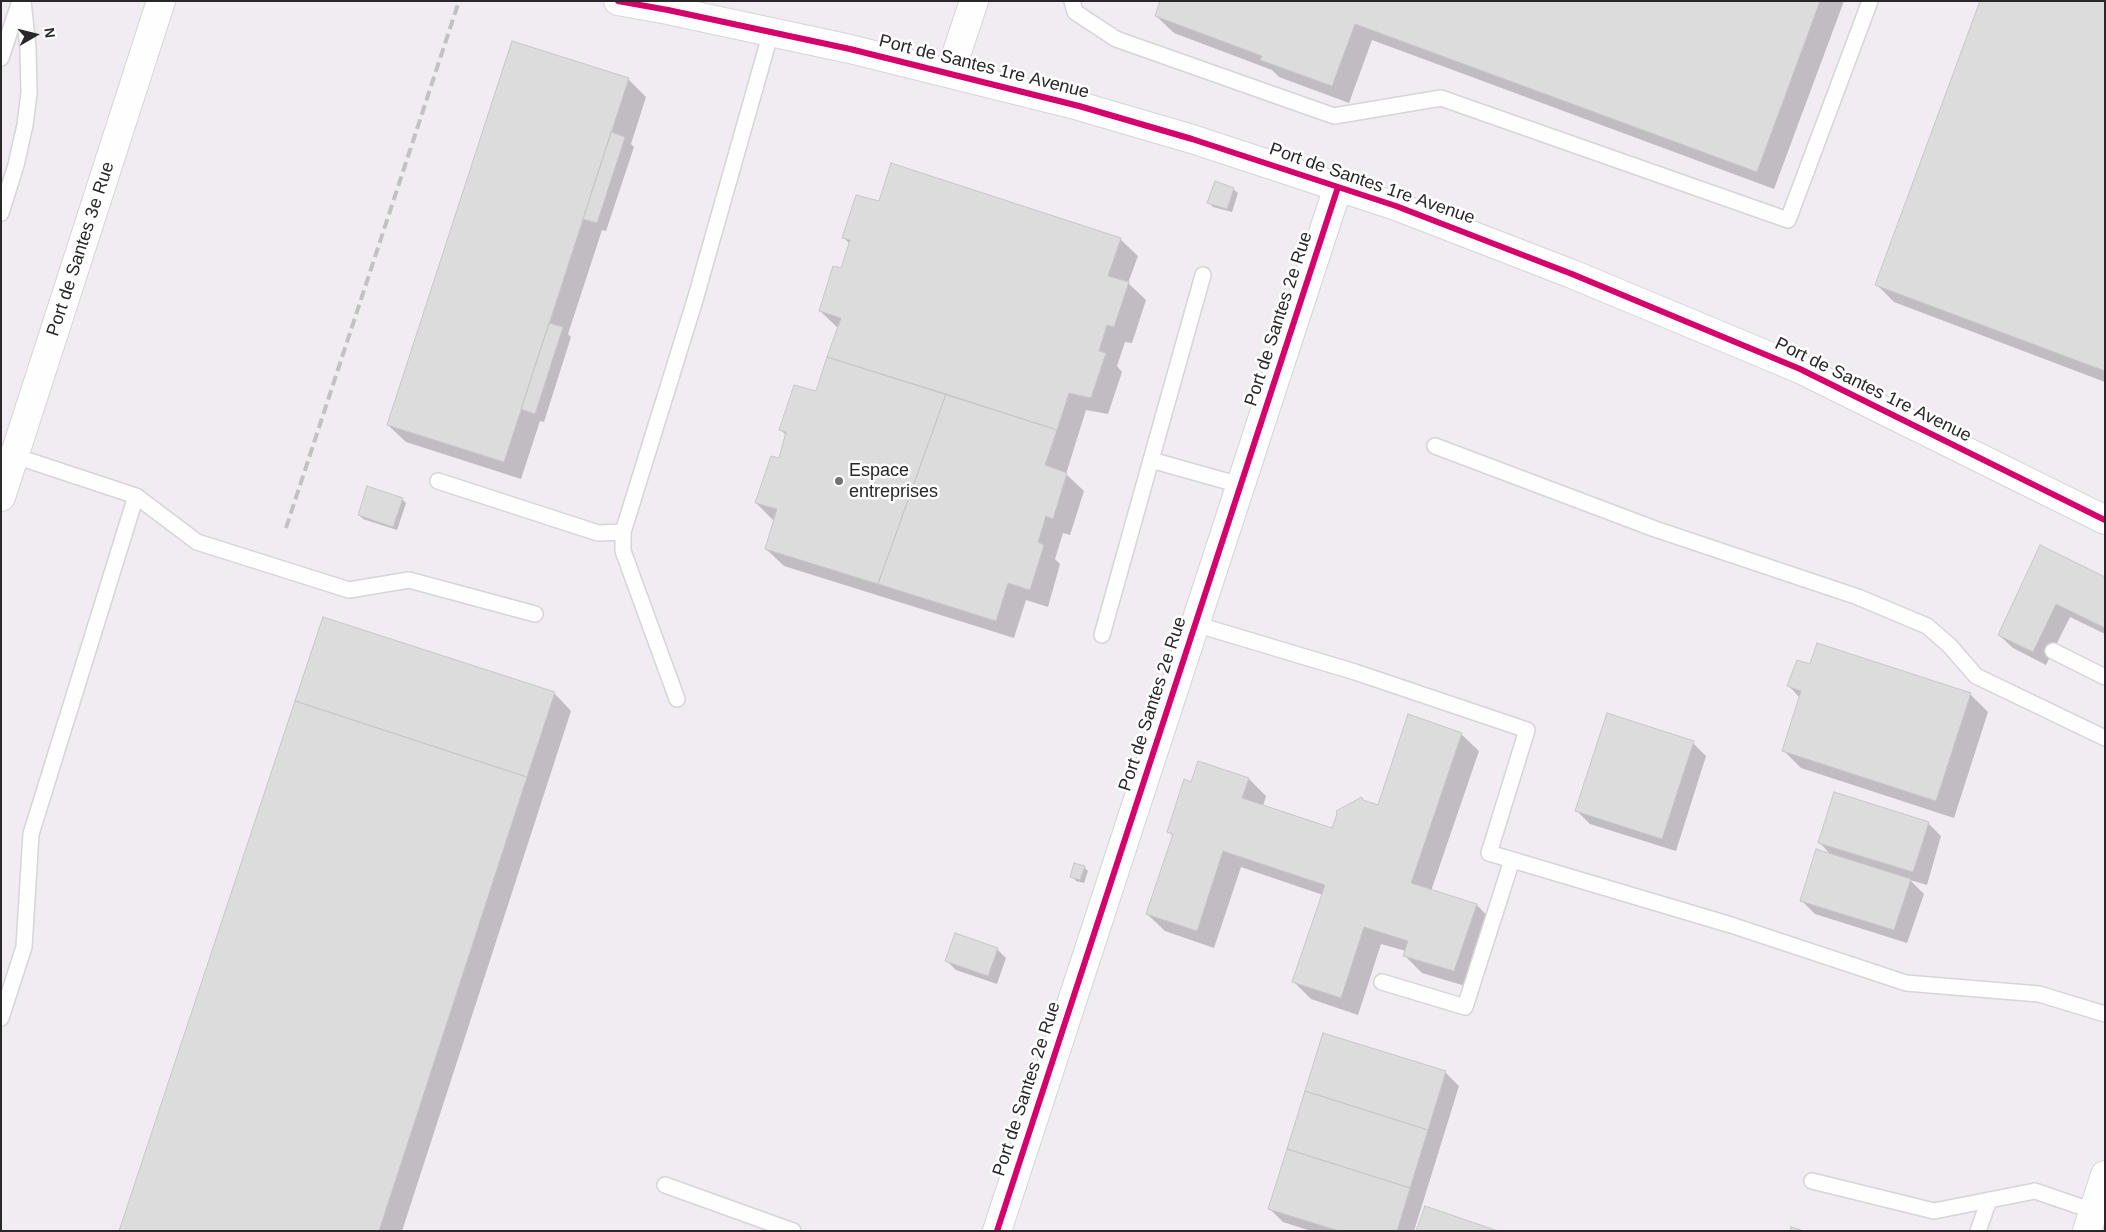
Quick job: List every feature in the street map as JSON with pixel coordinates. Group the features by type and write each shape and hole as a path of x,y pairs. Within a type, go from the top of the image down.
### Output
{"street":[{"name":"Port de Santes 3e Rue","path":"1,496 161,1"},
{"name":"Port de Santes 1re Avenue","path":"618,1 850,49 950,73 1133,122 1396,206 1546,263 1800,370 2105,520"},
{"path":"950,73 974,1"},
{"name":"Port de Santes 2e Rue","path":"997,1231 1338,187"},
{"path":"2090,1221 2105,1175"}],"lane":[{"path":"1,58 21,1"},
{"path":"1,213 16,165 25,126 29,93 28,48 21,1"},
{"path":"1072,1 1075,12 1116,39 1334,116 1441,98 1788,220 1870,1"},
{"path":"677,699 623,551 623,532 695,300 771,32"},
{"path":"1102,635 1204,275"},
{"path":"1435,446 1655,529 1858,598 1927,626 1949,645 1976,676 2105,738"},
{"path":"14,456 136,496 197,542 349,590 409,580 535,614"},
{"path":"1151,460 1240,485"},
{"path":"438,481 598,533 623,532"},
{"path":"1,1018 24,947 31,834 136,496"},
{"path":"1195,624 1355,672 1527,730 1489,853 1731,925 1906,983 2038,994 2105,1014"},
{"path":"2053,652 2105,677"},
{"path":"1382,982 1465,1007 1512,860"},
{"path":"1812,1181 1934,1211 2035,1191 2090,1221"},
{"path":"665,1185 792,1231"},
{"path":"1978,1231 1989,1200"}],"shaded area":[{"path":"1,1 2105,1 2105,1231 1,1231"}],"building":[{"path":"1160,1 1820,1 1757,172 1355,24 1332,86 1260,60 1262,56 1155,16"},
{"path":"1980,1 2105,1 2105,371 1875,285"},
{"path":"512,41 629,78 504,462 387,425"},
{"path":"611,132 625,137 597,223 583,219"},
{"path":"891,163 1121,238 1108,276 1129,282 1114,327 1107,325 1099,351 1106,353 1091,398 1069,393 1057,430 827,357 841,318 819,311 833,266 841,268 850,240 842,238 856,195 879,201"},
{"path":"1215,181 1234,188 1227,209 1207,203"},
{"path":"549,323 563,327 535,414 521,409"},
{"name":"Espace entreprises","path":"827,357 946,394 878,584 765,549 777,509 755,503 771,456 779,458 786,432 779,430 794,385 816,391"},
{"path":"946,394 1057,430 1045,465 1067,473 1053,519 1046,516 1038,542 1044,545 1030,590 1008,583 996,621 878,584"},
{"path":"367,486 403,498 393,527 358,515"},
{"path":"2040,545 2105,577 2105,628 2056,604 2033,652 1998,635"},
{"path":"323,617 555,692 527,777 295,701"},
{"path":"1817,643 1971,693 1936,801 1782,751 1801,691 1787,686 1797,660 1810,664"},
{"path":"295,701 527,777 379,1231 119,1231"},
{"path":"1607,713 1694,741 1662,839 1575,811"},
{"path":"1408,714 1462,733 1411,883 1477,904 1454,971 1403,956 1408,941 1364,927 1341,998 1292,982 1325,885 1223,851 1197,931 1146,914 1173,834 1167,832 1184,779 1191,782 1198,761 1249,778 1242,798 1332,828 1337,814 1336,811 1362,797 1363,800 1378,805"},
{"path":"1834,792 1929,822 1913,872 1818,843"},
{"path":"1816,849 1911,879 1894,930 1800,901"},
{"path":"1074,863 1085,866 1080,880 1070,877"},
{"path":"955,933 998,948 988,976 945,961"},
{"path":"1323,1033 1446,1071 1428,1130 1305,1091"},
{"path":"1305,1091 1428,1130 1410,1188 1287,1149"},
{"path":"1287,1149 1410,1188 1397,1231 1339,1231 1268,1209"},
{"path":"1425,1206 1498,1231 1416,1231"},
{"path":"1791,1227 1804,1231 1790,1231"}],"railway":[{"path":"286,528 459,1"}],"cycle path":[{"path":"618,1 850,49 1079,106 1192,139 1396,206 1572,274 1800,369 2105,520"},
{"path":"997,1231 1338,187"}],"place":[{"name":"Espace entreprises","path":"839,481"}]}
